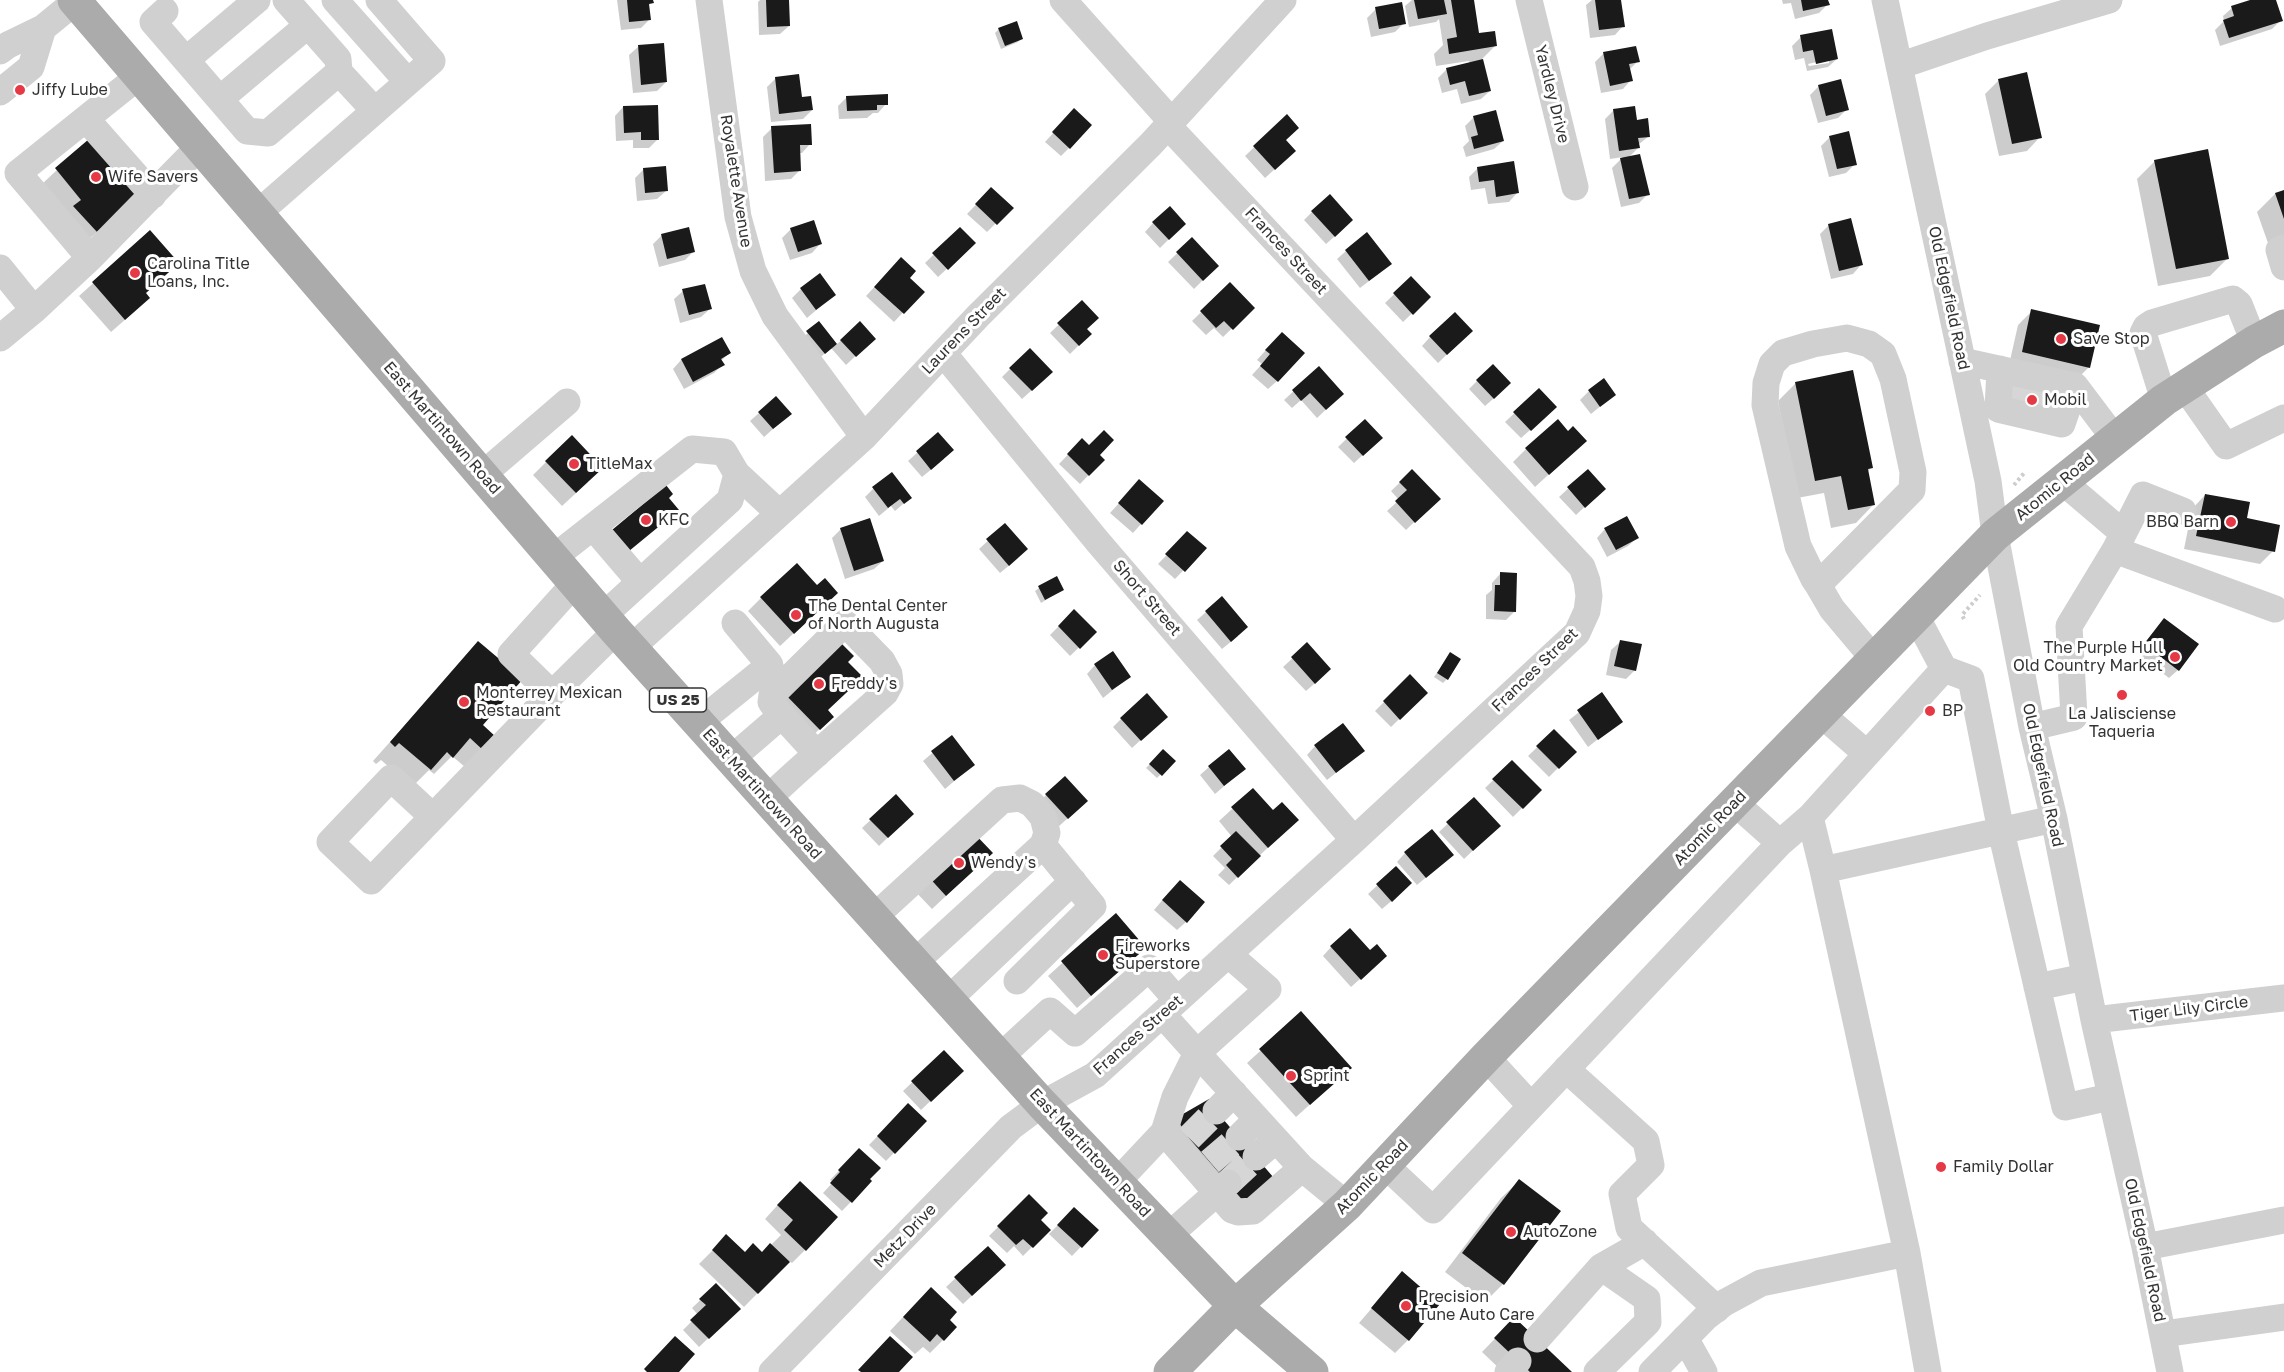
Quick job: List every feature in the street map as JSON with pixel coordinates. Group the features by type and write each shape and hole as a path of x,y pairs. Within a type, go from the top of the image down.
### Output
{"main road":[{"name":"East Martintown Road","path":"83,3 139,76 553,558 698,723 1042,1104 1235,1306 1312,1372"},
{"name":"Atomic Road","path":"1170,1372 1235,1306 1347,1205 1486,1057 1995,535 2174,393 2254,342 2284,326"}],"street":[{"path":"186,60 257,0"},
{"path":"286,0 338,59 339,72 375,111"},
{"path":"335,0 408,82"},
{"path":"258,213 432,61 379,0"},
{"name":"Royalette Avenue","path":"709,0 738,217 753,271 775,316 864,437"},
{"name":"Frances Street","path":"1042,1104 1095,1075 1354,840 1576,633 1587,610 1589,596 1582,567 1170,124 1063,0"},
{"name":"Laurens Street","path":"617,632 779,513 864,437 943,353 1170,124 1283,0"},
{"name":"Yardley Drive","path":"1529,0 1575,187"},
{"name":"Old Edgefield Road","path":"1885,0 1988,481 1995,535 2032,727 2054,819 2110,1097 2145,1247 2170,1372"},
{"path":"1899,66 1987,36 2109,0"},
{"path":"0,51 83,3"},
{"path":"165,11 153,22 247,130 268,133 339,72"},
{"path":"220,99 308,25"},
{"path":"0,92 32,67 43,28"},
{"path":"0,103 36,76 32,67"},
{"path":"87,253 9,181 139,76"},
{"path":"86,119 153,195"},
{"path":"0,338 34,310 87,253 153,195 200,146"},
{"path":"44,153 46,189 80,227 87,253"},
{"path":"2284,248 2279,249 2284,267"},
{"path":"0,268 34,310"},
{"path":"2254,342 2239,304 2233,299 2152,323 2143,333 2174,393 2226,446 2284,418"},
{"path":"1818,585 1912,490 1911,460 1893,379 1883,354 1869,344 1847,338 1812,344 1783,354 1772,364 1766,383 1766,405 1798,546 1818,585 1832,609 1874,659"},
{"name":"Short Street","path":"943,353 1098,542 1354,840"},
{"path":"1962,361 2030,395 2062,424 2075,386"},
{"path":"2030,395 2075,386"},
{"path":"2075,386 2115,439"},
{"path":"482,475 567,402"},
{"path":"553,558 692,449 724,452 737,474 779,513"},
{"path":"433,817 552,694 617,632 640,582 730,500 737,474"},
{"path":"2063,482 2119,541 2275,609"},
{"path":"2032,727 2074,717 2068,627 2119,541 2143,495 2183,511"},
{"path":"593,527 640,582"},
{"path":"552,694 511,654 575,583"},
{"path":"1916,616 1944,669 1971,679 2001,831 2065,1107 2110,1097"},
{"path":"698,723 770,665 735,623"},
{"path":"767,799 885,693 890,684 889,674 882,661 845,623 774,691 771,702 817,754"},
{"path":"1385,1165 1433,1210 1780,843 1810,817 1944,669"},
{"path":"1821,714 1867,754"},
{"path":"731,759 782,716"},
{"path":"874,917 1002,800 1020,798 1032,804 1043,817 1047,833 1043,845 915,962"},
{"path":"1735,803 1780,843"},
{"path":"1810,817 1907,1253 1928,1372"},
{"path":"1823,870 2054,819"},
{"path":"1017,981 1093,906 1043,845"},
{"path":"948,1000 1072,881"},
{"path":"1228,954 1268,989 1197,1053 1175,1097 1177,1140 1213,1178 1232,1210 1238,1212 1253,1211 1302,1168"},
{"path":"993,958 1076,1032 1149,968 1169,1007 1225,1102 1266,1148 1302,1168 1347,1205"},
{"path":"2037,987 2085,977"},
{"name":"Tiger Lily Circle","path":"2094,1020 2284,998"},
{"path":"1000,1057 1050,1011"},
{"path":"1486,1057 1531,1106"},
{"path":"1566,1069 1646,1141 1651,1165 1622,1194 1629,1228 1717,1309"},
{"name":"Metz Drive","path":"772,1372 1011,1127 1042,1104"},
{"path":"1117,1182 1177,1140"},
{"path":"1168,1236 1213,1178"},
{"path":"2145,1247 2284,1220"},
{"path":"1537,1339 1601,1267 1645,1242"},
{"path":"1652,1372 1717,1309 1761,1283 1907,1253"},
{"path":"1601,1267 1647,1299"},
{"path":"1597,1372 1648,1322 1647,1299 1672,1267"},
{"path":"2163,1334 2284,1317"},
{"path":"1685,1338 1704,1372"}],"path":[{"path":"2013,485 2025,472"},
{"path":"1974,590 1980,595"},
{"path":"1964,620 1962,615 1980,595 1988,594"}],"building":[{"path":"627,0 653,0 654,3 649,4 651,20 629,22"},
{"path":"766,0 789,0 790,26 767,27"},
{"path":"1414,0 1444,0 1447,14 1418,19"},
{"path":"1451,0 1474,0 1479,33 1495,31 1497,46 1449,54 1447,39 1457,37"},
{"path":"1595,0 1621,0 1625,27 1599,30"},
{"path":"1801,0 1828,0 1830,5 1803,11"},
{"path":"2250,0 2276,0 2283,21 2229,38 2223,20 2234,16 2231,6"},
{"path":"1402,2 1406,24 1379,29 1375,7"},
{"path":"1017,21 1023,39 1005,46 998,28"},
{"path":"1832,29 1838,59 1816,64 1813,50 1803,52 1800,35"},
{"path":"664,43 667,82 641,85 638,45"},
{"path":"1636,46 1640,62 1629,64 1633,81 1610,86 1603,52"},
{"path":"1483,59 1491,91 1469,96 1465,81 1450,85 1446,68"},
{"path":"2027,72 2042,138 2012,144 1998,79"},
{"path":"799,74 802,97 811,96 813,110 779,114 775,77"},
{"path":"1841,79 1849,110 1826,116 1818,85"},
{"path":"888,94 888,105 877,105 877,110 847,111 846,96"},
{"path":"658,105 659,140 641,140 641,132 624,133 623,106"},
{"path":"1635,106 1637,120 1648,118 1650,137 1638,138 1640,148 1619,151 1613,109"},
{"path":"1074,108 1092,125 1070,149 1052,132"},
{"path":"1496,110 1504,141 1474,149 1471,137 1478,135 1473,116"},
{"path":"1287,114 1299,128 1286,140 1296,151 1275,170 1253,146"},
{"path":"811,124 812,145 800,145 801,171 774,173 771,126"},
{"path":"1849,131 1857,165 1837,169 1829,136"},
{"name":"Wife Savers","path":"89,139 138,198 97,232 73,206 81,200 55,168"},
{"path":"2208,149 2229,259 2176,269 2154,160"},
{"path":"1640,154 1650,195 1629,199 1620,158"},
{"path":"1514,161 1519,193 1496,197 1494,180 1479,182 1477,167"},
{"path":"666,166 668,191 645,193 643,168"},
{"path":"991,187 1014,208 997,225 975,204"},
{"path":"2284,190 2284,219 2275,193"},
{"path":"1330,194 1353,220 1335,237 1311,211"},
{"path":"1170,206 1186,224 1169,240 1152,222"},
{"path":"1851,218 1863,265 1839,271 1828,224"},
{"path":"814,220 822,244 798,252 790,228"},
{"path":"689,227 695,252 667,259 661,234"},
{"path":"960,227 976,243 948,270 932,253"},
{"name":"Carolina Title Loans, Inc.","path":"150,230 179,263 146,293 150,298 125,320 92,282"},
{"path":"1367,232 1392,264 1369,281 1345,250"},
{"path":"1192,237 1219,266 1203,281 1176,252"},
{"path":"901,257 916,271 910,278 925,292 904,314 874,287"},
{"path":"820,273 836,295 816,310 800,288"},
{"path":"1411,276 1431,297 1413,315 1393,293"},
{"path":"1230,282 1255,308 1233,330 1224,321 1216,328 1200,311"},
{"path":"705,284 712,309 689,315 682,289"},
{"path":"1082,300 1099,318 1087,329 1092,334 1079,346 1057,323"},
{"name":"Save Stop","path":"2031,309 2100,325 2090,368 2022,352"},
{"path":"1455,312 1473,331 1447,355 1429,336"},
{"path":"819,321 837,344 825,354 806,331"},
{"path":"860,321 876,339 856,357 840,340"},
{"path":"1282,332 1305,353 1278,382 1260,366 1270,354 1265,350"},
{"path":"722,337 731,353 721,359 725,365 693,382 681,359"},
{"path":"1030,348 1053,372 1032,391 1009,368"},
{"path":"1493,364 1511,383 1494,399 1476,380"},
{"path":"1319,366 1344,394 1326,410 1310,393 1301,401 1292,390"},
{"path":"1853,370 1873,468 1868,469 1875,505 1848,510 1841,476 1815,481 1795,382"},
{"path":"1604,378 1616,395 1600,407 1588,390"},
{"name":"Mobil","path":"2005,381 2064,395 2058,419 2000,405"},
{"path":"1539,388 1557,407 1531,431 1513,412"},
{"path":"776,396 792,414 773,429 758,412"},
{"path":"1365,419 1383,438 1363,456 1345,437"},
{"path":"1558,419 1568,431 1573,426 1587,441 1549,475 1525,448"},
{"path":"1104,430 1114,440 1100,455 1105,460 1089,476 1067,454 1082,438 1089,445"},
{"path":"938,432 954,450 931,470 916,451"},
{"name":"TitleMax","path":"572,435 603,468 576,493 545,461"},
{"path":"1412,469 1441,499 1415,523 1395,501 1407,490 1399,482"},
{"path":"1588,469 1606,489 1585,508 1567,487"},
{"path":"892,472 912,498 904,504 900,499 888,508 872,487"},
{"path":"1139,479 1164,501 1142,525 1118,503"},
{"name":"KFC","path":"666,485 673,494 669,498 679,510 629,551 612,530"},
{"name":"BBQ Barn","path":"2205,494 2250,502 2247,518 2280,525 2275,552 2196,536"},
{"path":"1627,516 1639,538 1616,550 1604,528"},
{"path":"870,518 884,561 854,571 840,528"},
{"path":"1005,523 1028,549 1009,566 986,539"},
{"path":"1187,531 1207,548 1185,572 1165,554"},
{"name":"The Dental Center of North Augusta","path":"797,563 817,585 825,578 838,593 794,634 760,597"},
{"path":"1500,572 1517,573 1516,612 1494,611 1495,585 1500,585"},
{"path":"1057,576 1064,590 1045,600 1038,586"},
{"path":"1222,596 1248,627 1231,642 1205,611"},
{"path":"1074,609 1097,632 1080,649 1058,626"},
{"name":"The Purple Hull Old Country Market","path":"2164,618 2199,644 2179,671 2144,644"},
{"path":"1620,640 1642,644 1636,671 1614,666"},
{"name":"Monterrey Mexican Restaurant","path":"478,641 523,679 483,725 496,737 484,751 470,738 453,758 447,752 431,770 399,743 395,747 390,742"},
{"name":"Freddy's","path":"840,642 854,656 848,662 863,677 828,710 834,717 820,730 779,688"},
{"path":"1307,642 1331,669 1315,684 1291,657"},
{"path":"1113,651 1131,677 1112,690 1094,664"},
{"path":"1450,652 1461,659 1448,680 1437,673"},
{"path":"1410,674 1428,693 1400,720 1383,701"},
{"path":"1602,692 1623,722 1598,740 1577,710"},
{"path":"1147,693 1168,717 1141,741 1120,718"},
{"path":"1343,723 1365,751 1336,773 1314,745"},
{"path":"1554,729 1577,752 1559,769 1536,746"},
{"path":"952,735 975,765 954,781 931,751"},
{"path":"1163,749 1176,761 1162,776 1149,764"},
{"path":"1229,749 1246,769 1224,786 1208,766"},
{"path":"1512,760 1542,790 1523,809 1492,779"},
{"path":"1065,776 1088,801 1068,819 1045,794"},
{"path":"1253,788 1273,810 1282,802 1299,820 1268,848 1231,807"},
{"path":"896,794 914,814 888,838 869,819"},
{"path":"1474,797 1501,826 1473,851 1446,822"},
{"path":"1432,829 1454,855 1426,878 1404,852"},
{"name":"Wendy's","path":"971,830 993,853 946,896 925,873"},
{"path":"1236,831 1261,856 1238,878 1226,865 1232,859 1220,846"},
{"path":"1396,866 1412,883 1392,902 1376,884"},
{"path":"1180,880 1205,902 1187,923 1162,900"},
{"name":"Fireworks Superstore","path":"1116,913 1146,948 1091,996 1061,961"},
{"path":"1350,928 1370,950 1377,944 1387,956 1361,980 1330,946"},
{"path":"1301,1011 1352,1068 1310,1105 1259,1049"},
{"path":"944,1050 964,1071 931,1102 911,1081"},
{"path":"1209,1099 1216,1111 1274,1178 1245,1203 1189,1138 1176,1118"},
{"path":"908,1103 927,1121 895,1154 877,1136"},
{"path":"859,1148 881,1168 852,1203 830,1183 840,1172 838,1170"},
{"name":"AutoZone","path":"1519,1179 1561,1211 1504,1285 1462,1253"},
{"path":"800,1181 838,1217 806,1251 784,1230 793,1220 777,1205"},
{"path":"1029,1194 1048,1213 1041,1220 1051,1230 1033,1248 1023,1239 1016,1245 997,1226"},
{"path":"1074,1207 1099,1230 1082,1248 1057,1225"},
{"path":"726,1234 745,1252 753,1243 762,1252 770,1243 790,1262 758,1294 712,1250"},
{"path":"988,1246 1006,1265 972,1296 954,1277"},
{"name":"Precision Tune Auto Care","path":"1402,1271 1440,1304 1409,1341 1371,1308"},
{"path":"716,1283 741,1309 709,1339 690,1320 706,1305 699,1299"},
{"path":"931,1287 957,1312 950,1320 957,1327 944,1341 937,1334 930,1342 903,1317"},
{"path":"1514,1317 1572,1372 1530,1372 1494,1338"},
{"path":"675,1336 695,1354 679,1372 647,1372 644,1369"},
{"path":"890,1336 913,1357 899,1372 861,1372 858,1370"}],"tunnel":[{"path":"2020,410 2024,386"},
{"path":"2042,415 2047,391"},
{"path":"1189,1138 1216,1111"},
{"path":"1210,1162 1239,1137"},
{"path":"1228,1183 1256,1157"}],"place":[{"name":"Jiffy Lube","path":"20,90"},
{"name":"Wife Savers","path":"96,177"},
{"name":"Carolina Title Loans, Inc.","path":"135,273"},
{"name":"Save Stop","path":"2061,339"},
{"name":"Mobil","path":"2032,400"},
{"name":"TitleMax","path":"574,464"},
{"name":"KFC","path":"646,520"},
{"name":"BBQ Barn","path":"2231,522"},
{"name":"The Dental Center of North Augusta","path":"796,615"},
{"name":"The Purple Hull Old Country Market","path":"2175,657"},
{"name":"Freddy's","path":"819,684"},
{"name":"La Jalisciense Taqueria","path":"2122,695"},
{"name":"Monterrey Mexican Restaurant","path":"464,702"},
{"name":"BP","path":"1930,711"},
{"name":"Wendy's","path":"959,863"},
{"name":"Fireworks Superstore","path":"1103,955"},
{"name":"Sprint","path":"1291,1076"},
{"name":"Family Dollar","path":"1941,1167"},
{"name":"AutoZone","path":"1511,1232"},
{"name":"Precision Tune Auto Care","path":"1406,1306"}]}
